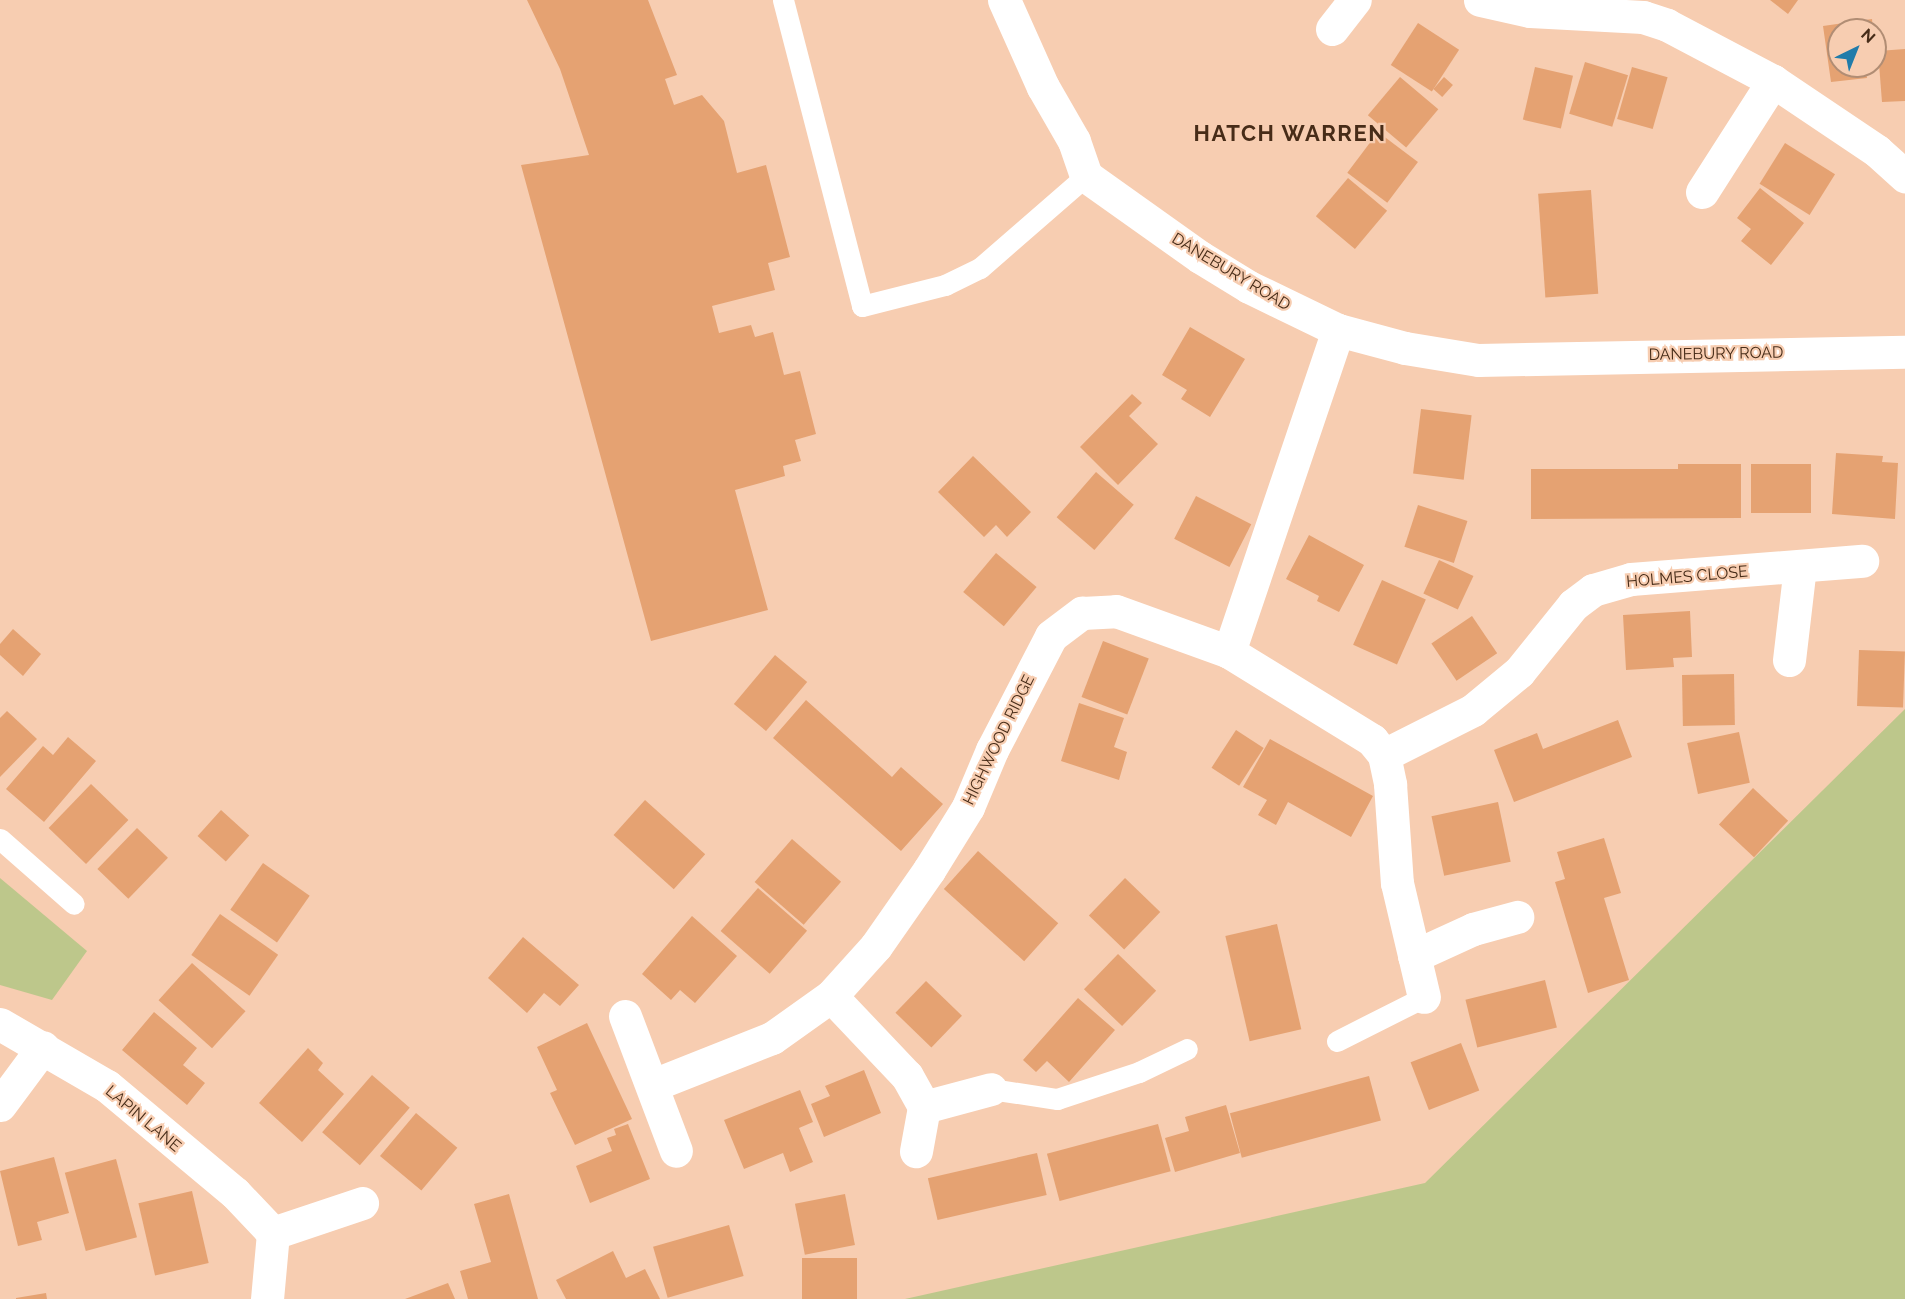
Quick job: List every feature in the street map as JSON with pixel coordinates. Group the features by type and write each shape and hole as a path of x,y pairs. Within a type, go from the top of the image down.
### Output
{"street":[{"path":"1004,0 1038,77 1074,141 1086,176"},
{"path":"1332,29 1355,0"},
{"path":"1480,0 1530,11 1643,16 1718,50 1773,81 1877,151 1905,176"},
{"path":"1702,192 1773,81"},
{"name":"DANEBURY ROAD","path":"1086,176 1220,269 1338,330 1405,348 1478,360 1905,352"},
{"path":"1229,652 1338,330"},
{"name":"HOLMES CLOSE","path":"1384,755 1473,710 1519,672 1573,605 1593,590 1631,579 1862,561"},
{"path":"1790,660 1800,567"},
{"name":"HIGHWOOD RIDGE","path":"653,1085 772,1038 831,996 876,946 929,870 968,807 992,750 1052,636 1082,613 1116,611 1229,652 1372,740 1384,755"},
{"path":"1384,755 1390,783 1397,883 1424,997"},
{"path":"1414,956 1473,929 1517,917"},
{"path":"831,996 907,1076 924,1107 916,1151"},
{"path":"625,1016 653,1085 676,1152"},
{"name":"LAPIN LANE","path":"0,1024 107,1086 235,1193 273,1233"},
{"path":"0,1105 43,1047"},
{"path":"924,1107 991,1089"},
{"path":"267,1299 273,1233 362,1203"}],"lane":[{"path":"783,0 862,306 945,285 980,268 1086,176"},
{"path":"0,839 74,904"},
{"path":"1337,1041 1424,997"},
{"path":"991,1089 1057,1099 1139,1072 1187,1049"}],"green space":[{"path":"1905,709 1905,1299 905,1299 1425,1183"},
{"path":"0,878 87,951 52,1000 0,985"}],"building":[{"path":"527,0 648,0 677,75 665,79 674,105 702,95 724,121 737,173 766,165 790,257 768,263 775,290 712,306 719,333 751,325 755,337 773,332 784,375 800,371 816,434 795,440 801,461 783,466 785,476 735,490 768,610 651,641 521,165 589,155 560,69"},
{"path":"1770,0 1798,0 1788,14"},
{"path":"1418,23 1459,50 1432,92 1391,65"},
{"path":"1827,25 1827,54 1823,26"},
{"path":"1905,49 1905,101 1882,102 1880,78 1887,78 1887,50"},
{"path":"1585,62 1628,75 1612,127 1569,114"},
{"path":"1535,67 1573,76 1561,128 1523,120"},
{"path":"1632,67 1668,77 1653,129 1617,119"},
{"path":"1400,77 1438,109 1406,147 1368,115"},
{"path":"1444,77 1453,85 1442,97 1433,89"},
{"path":"1830,78 1867,78 1831,82"},
{"path":"1378,132 1418,162 1387,203 1347,173"},
{"path":"1785,143 1835,174 1810,215 1760,184"},
{"path":"1348,178 1387,211 1355,249 1316,216"},
{"path":"1760,188 1804,223 1771,265 1741,241 1751,229 1737,218"},
{"path":"1591,190 1598,294 1545,297 1538,194"},
{"path":"1190,327 1245,359 1210,417 1181,399 1187,390 1162,375"},
{"path":"1132,394 1142,403 1129,416 1158,444 1118,485 1080,447"},
{"path":"1421,409 1472,415 1464,480 1413,474"},
{"path":"1836,453 1883,456 1882,462 1898,463 1895,519 1832,514"},
{"path":"973,456 1031,512 1007,537 996,525 984,537 938,492"},
{"path":"1678,464 1741,464 1741,518 1531,519 1531,469 1678,469"},
{"path":"1751,464 1811,464 1811,513 1751,513"},
{"path":"1096,472 1134,505 1094,550 1057,517"},
{"path":"1196,496 1251,524 1229,567 1174,539"},
{"path":"1418,505 1467,521 1454,563 1404,547"},
{"path":"1309,535 1364,565 1339,612 1317,601 1319,596 1286,579"},
{"path":"996,553 1037,587 1004,626 963,592"},
{"path":"1439,560 1473,576 1458,610 1423,594"},
{"path":"1382,580 1426,600 1397,664 1353,645"},
{"path":"1690,611 1692,657 1673,658 1674,667 1626,670 1623,615"},
{"path":"1472,616 1497,653 1457,681 1431,643"},
{"path":"13,629 41,654 23,676 0,655 0,644"},
{"path":"1103,641 1149,659 1127,715 1081,697"},
{"path":"1859,650 1905,652 1903,708 1857,706"},
{"path":"775,655 807,682 766,731 734,704"},
{"path":"1734,674 1735,725 1683,726 1682,675"},
{"path":"806,700 892,777 901,767 943,804 901,851 773,738"},
{"path":"1079,703 1124,718 1114,747 1127,752 1119,780 1061,761"},
{"path":"7,711 37,739 0,777 0,718"},
{"path":"1618,720 1632,757 1514,802 1494,750 1537,733 1543,749"},
{"path":"1236,730 1264,748 1239,786 1211,768"},
{"path":"1739,732 1750,783 1698,794 1687,743"},
{"path":"68,737 96,761 44,822 6,789 43,746 53,755"},
{"path":"1270,739 1373,796 1351,837 1288,802 1276,825 1258,815 1267,800 1243,787"},
{"path":"91,784 128,820 86,864 49,828"},
{"path":"1753,788 1788,821 1754,857 1719,825"},
{"path":"645,800 705,854 674,889 614,835"},
{"path":"1498,802 1511,862 1444,876 1431,816"},
{"path":"221,810 249,835 226,861 198,836"},
{"path":"137,828 168,858 128,899 97,869"},
{"path":"1604,838 1621,893 1604,898 1629,980 1588,993 1555,882 1565,879 1557,852"},
{"path":"792,839 841,882 804,925 755,882"},
{"path":"978,851 1058,923 1024,961 944,889"},
{"path":"263,863 310,896 277,942 230,910"},
{"path":"1125,878 1160,912 1124,949 1089,915"},
{"path":"758,888 807,931 770,974 721,931"},
{"path":"220,914 278,955 249,996 191,955"},
{"path":"692,916 737,956 695,1003 680,990 671,1000 642,974"},
{"path":"1277,924 1301,1029 1250,1041 1225,936"},
{"path":"523,937 579,985 560,1006 544,993 527,1013 488,978"},
{"path":"1118,954 1156,991 1122,1026 1084,989"},
{"path":"192,963 246,1011 212,1048 159,1000"},
{"path":"1545,980 1557,1028 1477,1047 1465,1000"},
{"path":"926,981 962,1016 931,1047 895,1013"},
{"path":"1078,998 1115,1030 1069,1082 1047,1061 1036,1072 1023,1060"},
{"path":"154,1012 197,1048 183,1065 205,1083 187,1105 122,1050"},
{"path":"587,1023 632,1119 575,1145 550,1093 557,1090 537,1047"},
{"path":"1461,1043 1479,1091 1429,1110 1411,1062"},
{"path":"308,1048 323,1063 318,1070 344,1094 302,1142 259,1103"},
{"path":"864,1070 881,1113 824,1137 811,1104 830,1096 825,1086"},
{"path":"372,1075 410,1108 360,1165 322,1132"},
{"path":"1369,1076 1381,1120 1242,1158 1230,1113"},
{"path":"800,1090 813,1122 799,1128 813,1162 790,1172 783,1153 744,1169 724,1120"},
{"path":"1226,1105 1240,1153 1175,1172 1165,1138 1189,1131 1185,1117"},
{"path":"416,1113 457,1148 421,1191 380,1156"},
{"path":"628,1124 650,1179 590,1203 576,1166 612,1151 607,1138 616,1135 614,1129"},
{"path":"1158,1124 1171,1171 1060,1201 1047,1154"},
{"path":"1037,1153 1047,1195 938,1220 928,1178"},
{"path":"54,1157 69,1213 37,1222 42,1240 18,1246 0,1171"},
{"path":"116,1159 137,1237 86,1251 65,1173"},
{"path":"192,1191 209,1263 155,1275 138,1203"},
{"path":"509,1194 538,1299 468,1299 460,1271 491,1262 474,1204"},
{"path":"845,1194 855,1245 805,1255 795,1204"},
{"path":"729,1225 744,1276 668,1298 653,1247"},
{"path":"613,1251 626,1278 645,1269 660,1299 566,1299 556,1280"},
{"path":"802,1258 857,1258 857,1299 802,1299"},
{"path":"448,1283 455,1299 405,1299"},
{"path":"46,1293 47,1299 16,1299 16,1298"}],"district":[{"name":"HATCH WARREN","path":"1290,134"}]}
